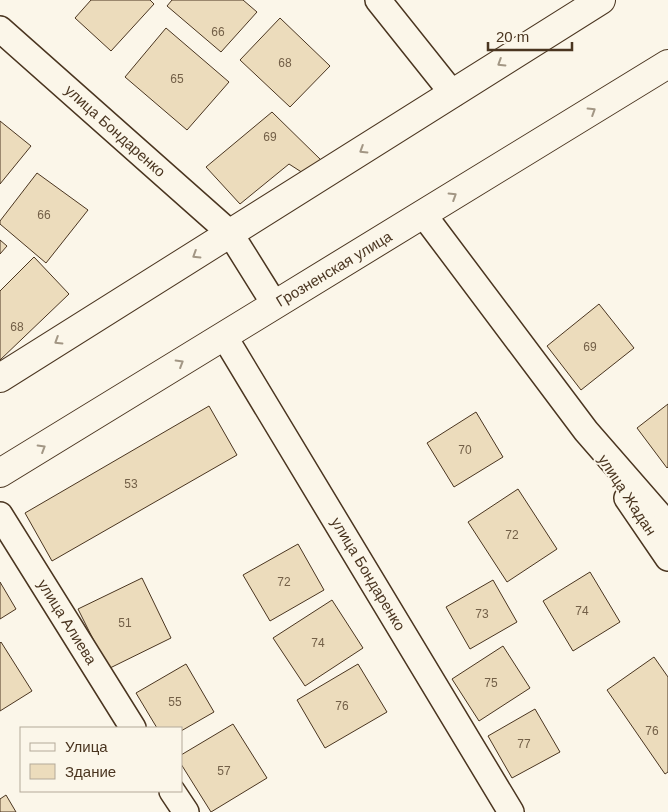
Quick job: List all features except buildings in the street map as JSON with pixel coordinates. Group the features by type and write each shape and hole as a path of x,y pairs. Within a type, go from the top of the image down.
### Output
{"street":[{"path":"378,0 452,94"},
{"path":"0,378 601,0"},
{"name":"улица Бондаренко","path":"0,29 230,233 275,305"},
{"name":"Грозненская улица","path":"0,473 668,64"},
{"path":"424,214 586,431 668,525"},
{"name":"улица Бондаренко","path":"224,336 511,812"},
{"name":"улица Жадан","path":"586,431 626,498 668,558"},
{"name":"улица Алиева","path":"0,516 132,727"},
{"path":"173,792 186,812"}]}
